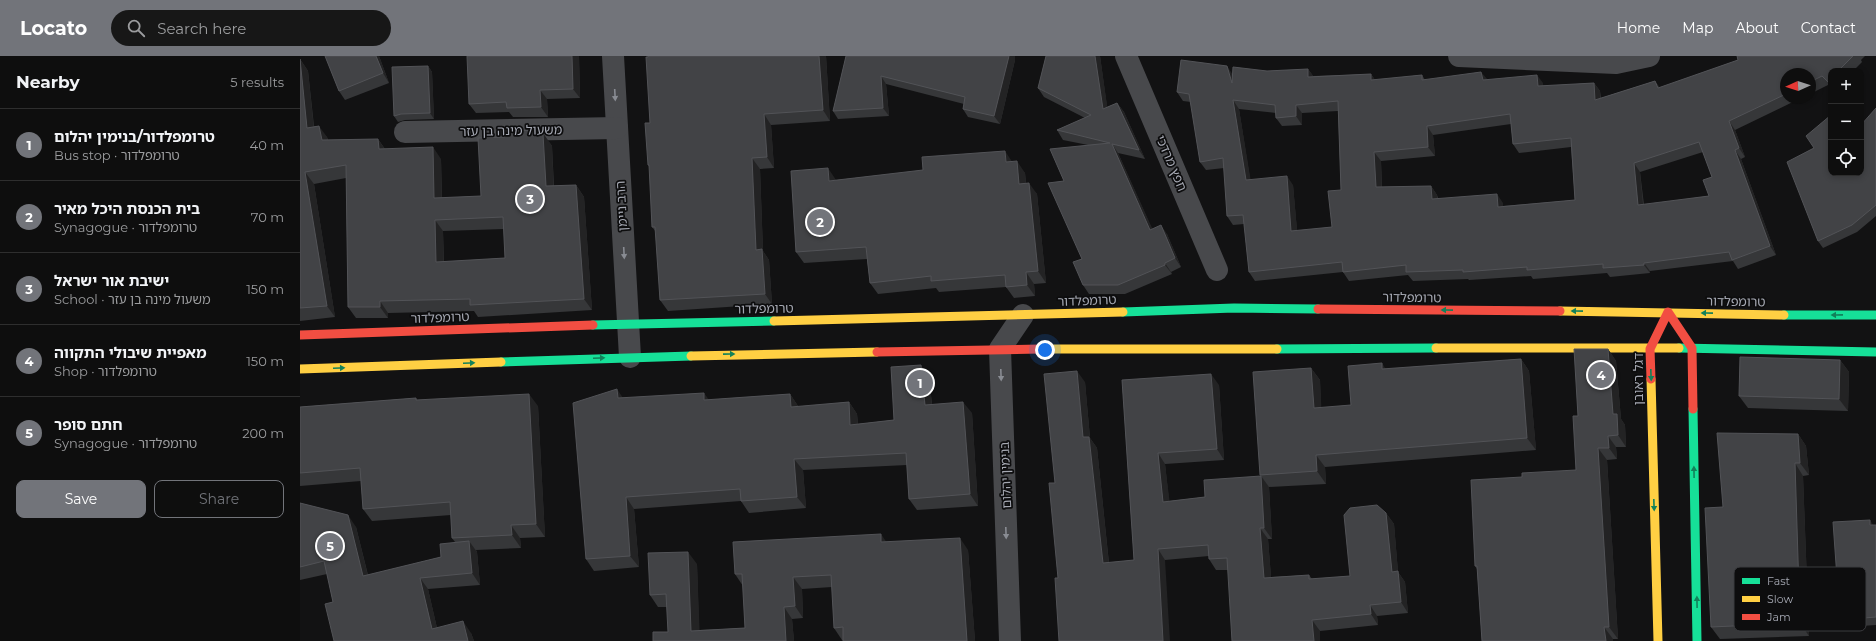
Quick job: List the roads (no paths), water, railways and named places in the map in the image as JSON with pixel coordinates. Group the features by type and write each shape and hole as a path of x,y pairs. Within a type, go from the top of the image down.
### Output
{"main road":[{"name":"טרומפלדור","path":"300,335 628,324 1023,315 1234,308 1668,312 1818,316 1876,315"},
{"path":"1668,312 1692,348 1697,641"},
{"name":"דגל ראובן","path":"1658,641 1650,348 1668,312"},
{"path":"300,369 630,357 1000,349 1692,348 1876,352"}],"street":[{"name":"הרב ניימן","path":"613,56 630,357"},
{"name":"חפץ מרדכי","path":"1126,56 1217,270"},
{"path":"1459,56 1615,60 1649,56"},
{"name":"משעול מינה בן עזר","path":"405,132 617,128"},
{"path":"1000,349 1023,315"},
{"name":"בנימין יהלום","path":"1000,349 1010,641"}],"place":[{"name":"ישיבת אור ישראל","path":"530,199"},
{"name":"בית הכנסת היכל מאיר","path":"820,222"},
{"name":"מאפיית שיבולי התקווה","path":"1601,375"},
{"name":"טרומפלדור/בנימין יהלום","path":"920,383"},
{"name":"חתם סופר","path":"330,546"}]}
